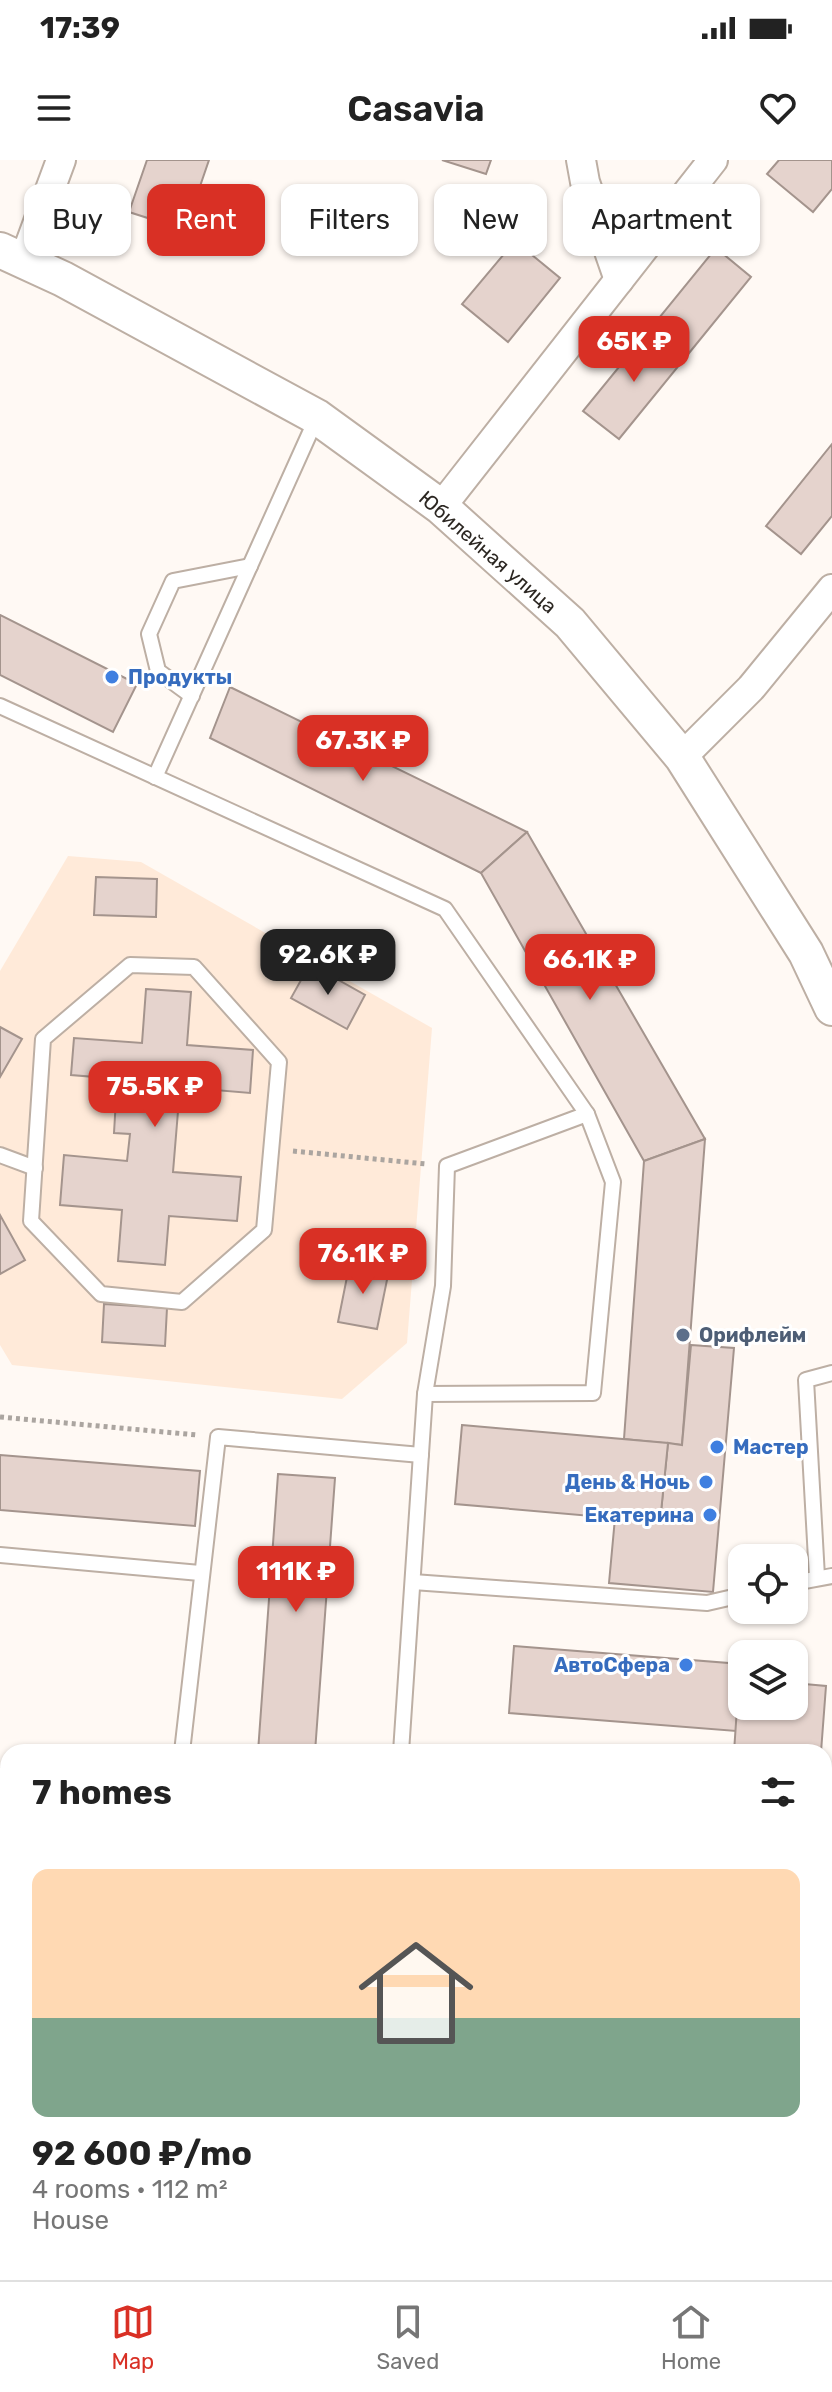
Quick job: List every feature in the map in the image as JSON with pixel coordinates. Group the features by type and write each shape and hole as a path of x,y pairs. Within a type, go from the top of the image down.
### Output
{"street":[{"path":"12,255 61,160"},
{"path":"581,160 585,182 619,280"},
{"path":"441,507 713,160"},
{"name":"Юбилейная улица","path":"12,255 317,417 441,507 570,623 682,757 806,953 832,1008"},
{"path":"682,757 751,688 832,589"}],"lane":[{"path":"155,777 317,417"},
{"path":"192,696 158,671 149,634 173,581 250,566"},
{"path":"0,706 445,909 587,1114 613,1182 593,1393 425,1394"},
{"path":"130,965 194,967 279,1062 264,1230 182,1302 101,1294 31,1221 35,1168 43,1039 130,965"},
{"path":"402,1744 425,1394 443,1286 447,1166 587,1114"},
{"path":"0,1155 35,1168"},
{"path":"825,1577 806,1380 832,1373"},
{"path":"183,1744 218,1437 421,1455"},
{"path":"0,1555 200,1573"},
{"path":"413,1582 707,1603 728,1598"}],"path":[{"path":"271,1149 447,1166"},
{"path":"0,1417 218,1437"}],"shaded area":[{"path":"68,856 141,862 432,1028 407,1343 342,1399 12,1365 0,1345 0,971"}],"building":[{"path":"147,160 209,160 201,184 147,184 147,218 131,213"},
{"path":"442,160 491,160 486,174"},
{"path":"779,160 832,160 832,189 813,212 767,174"},
{"path":"502,256 533,256 560,278 508,342 462,304"},
{"path":"709,256 726,256 751,277 685,358 650,329"},
{"path":"650,329 685,358 619,439 583,411"},
{"path":"832,444 832,516 801,554 766,526"},
{"path":"0,615 137,684 113,732 0,675"},
{"path":"230,687 527,832 481,873 210,738"},
{"path":"527,832 705,1139 644,1161 481,873"},
{"path":"96,877 157,879 156,917 94,915"},
{"path":"310,964 365,995 347,1029 291,998"},
{"path":"146,989 191,992 187,1045 253,1050 250,1093 180,1087 173,1172 241,1177 237,1221 169,1216 165,1265 118,1261 122,1210 60,1205 64,1155 127,1161 130,1134 114,1133 116,1099 130,1100 132,1080 71,1075 74,1038 142,1043"},
{"path":"0,1027 22,1039 0,1077"},
{"path":"705,1139 682,1445 624,1439 644,1161"},
{"path":"0,1215 25,1260 0,1274"},
{"path":"350,1262 389,1270 377,1329 338,1322"},
{"path":"104,1304 167,1308 165,1346 102,1342"},
{"path":"691,1345 734,1348 713,1592 609,1583 615,1518 660,1522 668,1443 682,1445"},
{"path":"462,1425 668,1443 660,1522 455,1504"},
{"path":"0,1455 200,1471 195,1526 0,1510"},
{"path":"278,1474 335,1478 316,1744 259,1744"},
{"path":"514,1646 728,1663 728,1720 737,1720 736,1731 509,1713"},
{"path":"808,1684 826,1686 822,1744 735,1744 736,1720 808,1720"}],"place":[{"name":"Продукты","path":"112,677"},
{"name":"Орифлейм","path":"683,1335"},
{"name":"Мастер","path":"717,1447"},
{"name":"День & Ночь","path":"706,1482"},
{"name":"Екатерина","path":"710,1515"},
{"name":"АвтоСфера","path":"686,1665"}]}
